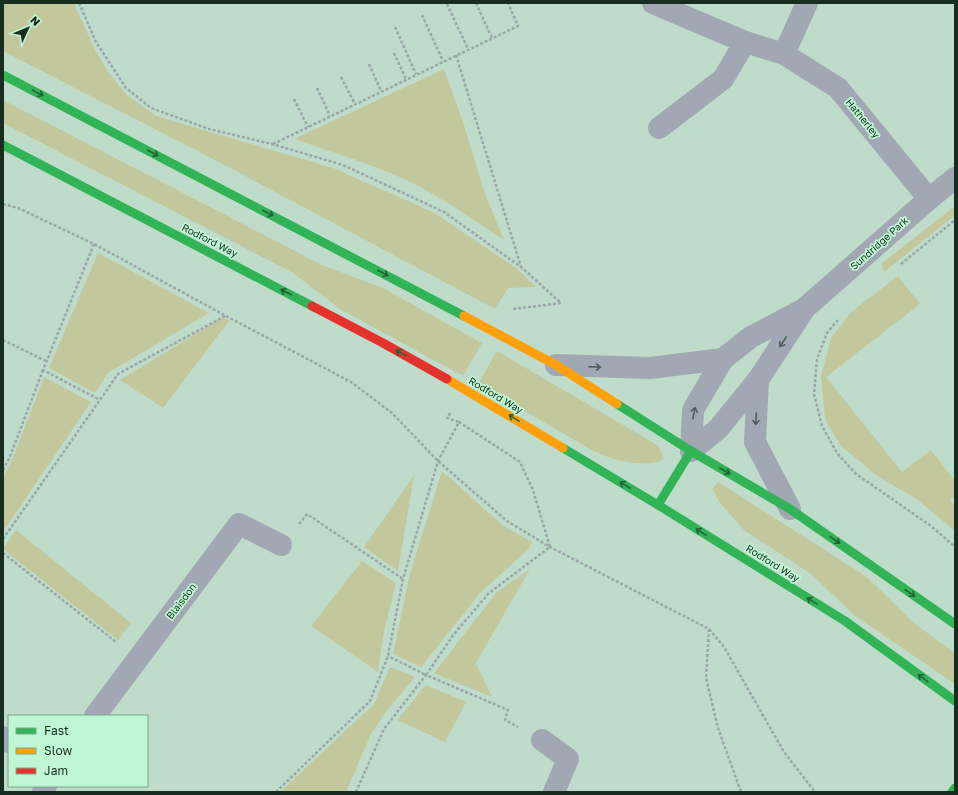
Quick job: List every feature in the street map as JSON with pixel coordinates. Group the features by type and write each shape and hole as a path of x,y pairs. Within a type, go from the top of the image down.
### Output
{"street":[{"name":"Hatherley","path":"653,3 745,42 784,54 838,88 929,199"},
{"path":"784,54 807,3"},
{"path":"659,128 722,79 745,42"},
{"path":"3,74 432,298 556,365 691,451 790,509 955,624"},
{"name":"Rodford Way","path":"3,145 383,343 465,389 658,505 845,621 955,701"},
{"name":"Sundridge Park","path":"691,451 693,410 723,359 751,337 804,309 955,178"},
{"name":"Sundridge Park","path":"691,451 718,429 758,380 804,309"},
{"path":"556,365 650,368 723,359"},
{"path":"758,380 755,442 790,509"},
{"path":"658,505 691,451"},
{"name":"Blaisdon","path":"97,715 239,524 281,545"},
{"path":"542,740 568,759 554,792"},
{"path":"952,792 955,788"}],"path":[{"path":"80,3 96,42 126,88 151,108 209,129 272,144 343,165 444,212 521,267 561,303 511,310 495,333"},
{"path":"476,3 492,38"},
{"path":"272,144 518,26 508,3"},
{"path":"447,4 468,49"},
{"path":"422,15 444,61"},
{"path":"395,27 416,74"},
{"path":"394,53 406,79"},
{"path":"456,55 521,267"},
{"path":"369,64 381,91"},
{"path":"342,77 354,104"},
{"path":"317,88 330,116"},
{"path":"294,99 308,127"},
{"path":"3,204 18,208 94,244 351,382 392,413 438,461 507,522 550,547 710,629 724,647 784,752 815,792"},
{"path":"900,265 955,220"},
{"path":"3,470 9,459 46,361 94,244"},
{"path":"3,540 118,374 226,316"},
{"path":"841,316 827,333 817,359 814,394 822,426 836,453 856,474 931,526 955,547"},
{"path":"3,340 46,361"},
{"path":"43,370 100,400"},
{"path":"465,389 447,418 459,422 520,462 534,490 550,547"},
{"path":"276,792 370,701 388,656 403,579 438,461 459,422"},
{"path":"281,545 307,514 403,579"},
{"path":"356,792 384,729 426,675 454,634 488,593 550,547"},
{"path":"3,553 138,660"},
{"path":"710,629 706,678 718,728 741,792"},
{"path":"388,656 426,675 508,710 505,720"}],"green space":[{"path":"3,3 74,3 95,50 109,73 127,95 156,116 333,168 433,212 516,268 536,287 508,288 495,309 215,160 3,51"},
{"path":"444,69 464,125 484,191 504,240 421,187 366,164 294,139"},
{"path":"3,100 322,265 383,288 482,343 463,376 340,309 293,273 3,123"},
{"path":"955,206 955,215 884,272 881,264"},
{"path":"98,253 209,313 108,373 95,393 49,368"},
{"path":"898,276 920,304 826,377 902,472 931,450 955,481 955,496 950,500 955,506 955,531 918,500 876,475 841,446 825,419 821,376 831,338 851,312"},
{"path":"223,317 229,321 163,408 120,380"},
{"path":"497,351 659,446 664,458 653,463 637,463 621,461 608,457 587,447 478,384"},
{"path":"44,377 91,402 3,532 3,478 14,455"},
{"path":"442,471 502,525 532,542 529,549 480,593 421,667 393,654 409,577"},
{"path":"414,475 398,570 398,571 364,547"},
{"path":"718,482 867,577 915,624 955,653 955,684 854,615 811,574 744,530 720,503 712,489"},
{"path":"16,530 131,623 118,640 3,549"},
{"path":"362,561 396,583 384,632 378,672 311,626"},
{"path":"530,569 476,663 492,697 434,673 496,593"},
{"path":"390,667 415,677 388,709 371,734 346,792 280,792 374,704"},
{"path":"426,685 466,702 445,742 397,720"}],"traffic: fast":[{"path":"3,75 464,316"},
{"path":"3,145 312,306"},
{"path":"617,404 691,451 790,509 955,624"},
{"path":"563,448 845,621 955,701"},
{"path":"658,505 691,451"},
{"path":"952,792 955,788"}],"traffic: slow":[{"path":"464,316 556,365 617,404"},
{"path":"447,379 563,448"}],"traffic: jam":[{"path":"312,306 383,343 447,379"}]}
